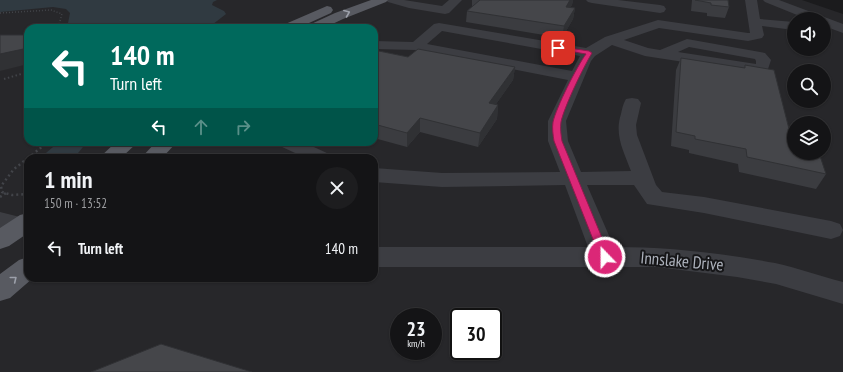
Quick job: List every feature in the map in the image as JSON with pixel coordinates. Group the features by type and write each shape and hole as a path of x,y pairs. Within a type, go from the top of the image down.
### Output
{"main road":[{"path":"297,24 327,10 355,0"},
{"path":"323,24 359,8 382,0"},
{"path":"114,154 123,146"},
{"path":"155,154 163,146"},
{"path":"0,240 19,224"},
{"path":"0,290 24,270"}],"street":[{"path":"392,0 444,10"},
{"path":"456,0 429,26 589,53"},
{"path":"592,0 658,11 748,38 757,35 751,0"},
{"path":"769,0 800,12"},
{"path":"605,257 558,141 557,121 589,53 598,46 612,40 658,11"},
{"path":"755,22 787,25"},
{"path":"831,25 843,31"},
{"path":"416,46 439,27"},
{"path":"831,30 843,31"},
{"path":"612,40 645,52 762,69 764,60 760,56 687,44 662,54"},
{"path":"378,45 416,46 577,77"},
{"path":"632,103 627,127 630,145 642,172 645,186 656,199 704,205 772,217 831,230"},
{"path":"295,146 313,154"},
{"path":"378,175 442,180 621,177 644,181"},
{"name":"Innslake Drive","path":"378,257 657,257 737,267 776,274 843,293"}],"path":[{"path":"0,13 51,10 62,14 59,24"},
{"path":"4,79 24,73"},
{"path":"33,154 43,146"},
{"path":"24,161 14,169 1,186 2,192 12,195 24,194"},
{"path":"0,197 6,193"}],"shaded area":[{"path":"0,0 802,0 843,14 843,372 0,372"},
{"path":"0,0 217,0 213,2 212,5 224,11 226,14 213,24 68,24 70,13 66,9 53,7 0,12"},
{"path":"54,146 84,146 77,154 45,154"}],"building":[{"path":"480,0 570,0 566,7 575,8 564,26 467,11"},
{"path":"695,0 728,0 729,7 711,5 711,3"},
{"path":"0,35 24,35 24,49 0,54"},
{"path":"418,49 515,67 489,103 498,105 480,133 420,118 407,133 378,125 378,51 408,57"},
{"path":"681,58 745,68 745,65 774,70 787,121 787,160 821,160 826,174 747,157 746,149 695,139 695,136 676,132"},
{"path":"161,344 252,372 91,372"}],"route":[{"path":"558,48 589,53 557,121 557,132 558,141 605,257"}]}
